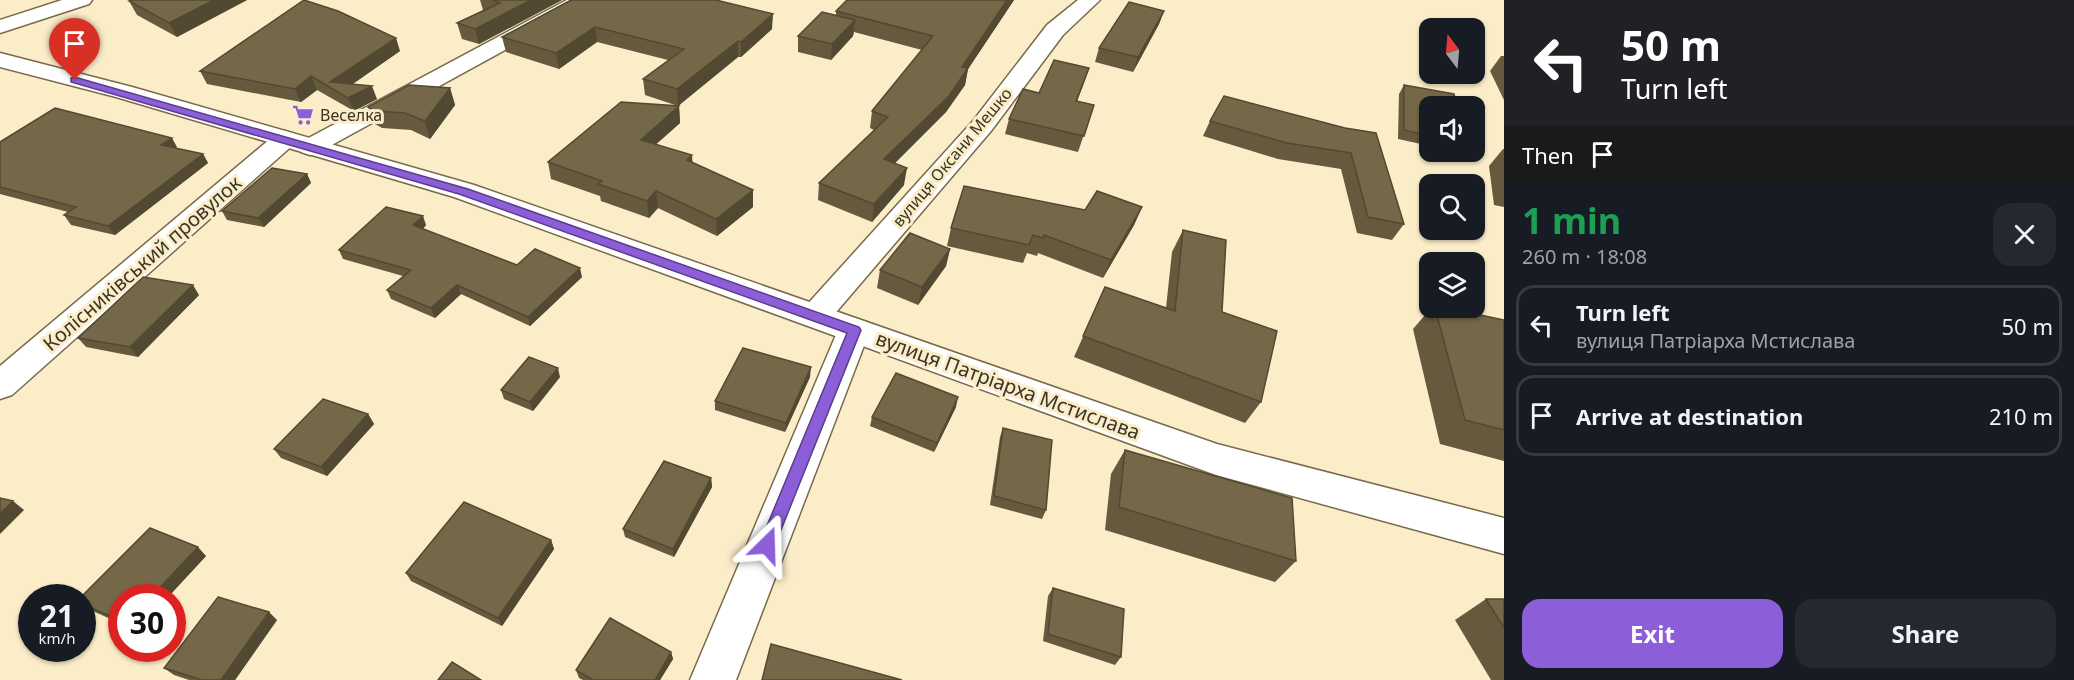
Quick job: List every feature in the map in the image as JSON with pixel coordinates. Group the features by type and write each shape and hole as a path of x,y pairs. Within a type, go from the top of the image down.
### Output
{"street":[{"path":"0,27 82,0"},
{"name":"Колісниківський провулок","path":"0,386 297,143 582,0"},
{"name":"вулиця Оксани Мешко","path":"815,316 982,126 1055,30 1090,0"},
{"name":"вулиця Патріарха Мстислава","path":"0,60 124,93 464,191 1216,459 1504,536"},
{"path":"712,680 854,330"}],"building":[{"path":"214,0 169,23 129,1"},
{"path":"304,0 338,11 396,38 330,82 372,86 348,98 311,76 295,89 200,71"},
{"path":"493,0 531,0 475,29 457,23 500,3"},
{"path":"571,0 716,0 773,14 741,42 738,41 677,89 643,79 684,49 595,27 556,53 502,37"},
{"path":"847,0 1007,0 962,67 968,68 949,96 884,159 907,168 874,204 819,183 888,117 872,111 933,36 836,11"},
{"path":"1129,2 1164,11 1138,57 1099,48"},
{"path":"822,12 855,20 832,44 798,36"},
{"path":"1054,60 1089,68 1076,101 1094,105 1084,136 1009,119 1023,89 1039,93"},
{"path":"409,85 450,88 425,121 405,113 375,111 368,107"},
{"path":"1404,85 1454,94 1454,96 1419,96 1419,133 1404,130"},
{"path":"1224,96 1345,128 1376,133 1404,224 1368,217 1351,153 1287,143 1210,121"},
{"path":"621,102 679,106 641,140 692,155 687,160 753,190 716,219 656,191 647,201 598,184 602,181 548,162"},
{"path":"55,108 172,138 161,145 203,154 108,226 64,215 76,207 0,187 0,142"},
{"path":"272,168 307,174 258,218 222,211"},
{"path":"964,186 1085,210 1097,191 1142,207 1111,260 1044,235 1043,238 1033,235 1029,245 951,228"},
{"path":"386,207 423,216 413,225 517,265 535,249 580,268 528,317 457,285 431,308 387,290 411,270 339,250"},
{"path":"1183,230 1226,240 1222,312 1277,331 1261,402 1083,336 1105,287 1175,311"},
{"path":"910,233 950,249 922,287 880,270"},
{"path":"143,277 193,285 130,347 78,338"},
{"path":"1485,316 1504,320 1504,430 1465,420 1438,318 1485,318"},
{"path":"743,348 811,367 786,423 715,401"},
{"path":"529,357 558,368 530,402 501,390"},
{"path":"896,373 958,397 937,443 872,417"},
{"path":"323,399 368,414 321,467 274,449"},
{"path":"1003,428 1052,440 1046,510 994,496"},
{"path":"1125,450 1292,498 1296,561 1119,507"},
{"path":"664,461 711,478 673,549 623,529"},
{"path":"0,498 13,501 0,514"},
{"path":"464,502 551,540 498,618 406,573"},
{"path":"150,528 198,547 163,584 108,584 108,615 96,610 96,584 94,584"},
{"path":"1053,588 1124,609 1121,657 1048,634"},
{"path":"218,597 269,612 221,680 202,680 164,668 169,662 186,662 186,639"},
{"path":"1486,599 1504,599 1504,628"},
{"path":"610,618 671,652 655,680 593,680 576,670"},
{"path":"771,644 902,680 762,680"},
{"path":"452,662 481,680 438,680"}],"place":[{"name":"Веселка","path":"303,115"}],"route":[{"path":"75,80 464,191 854,330 767,545"}]}
